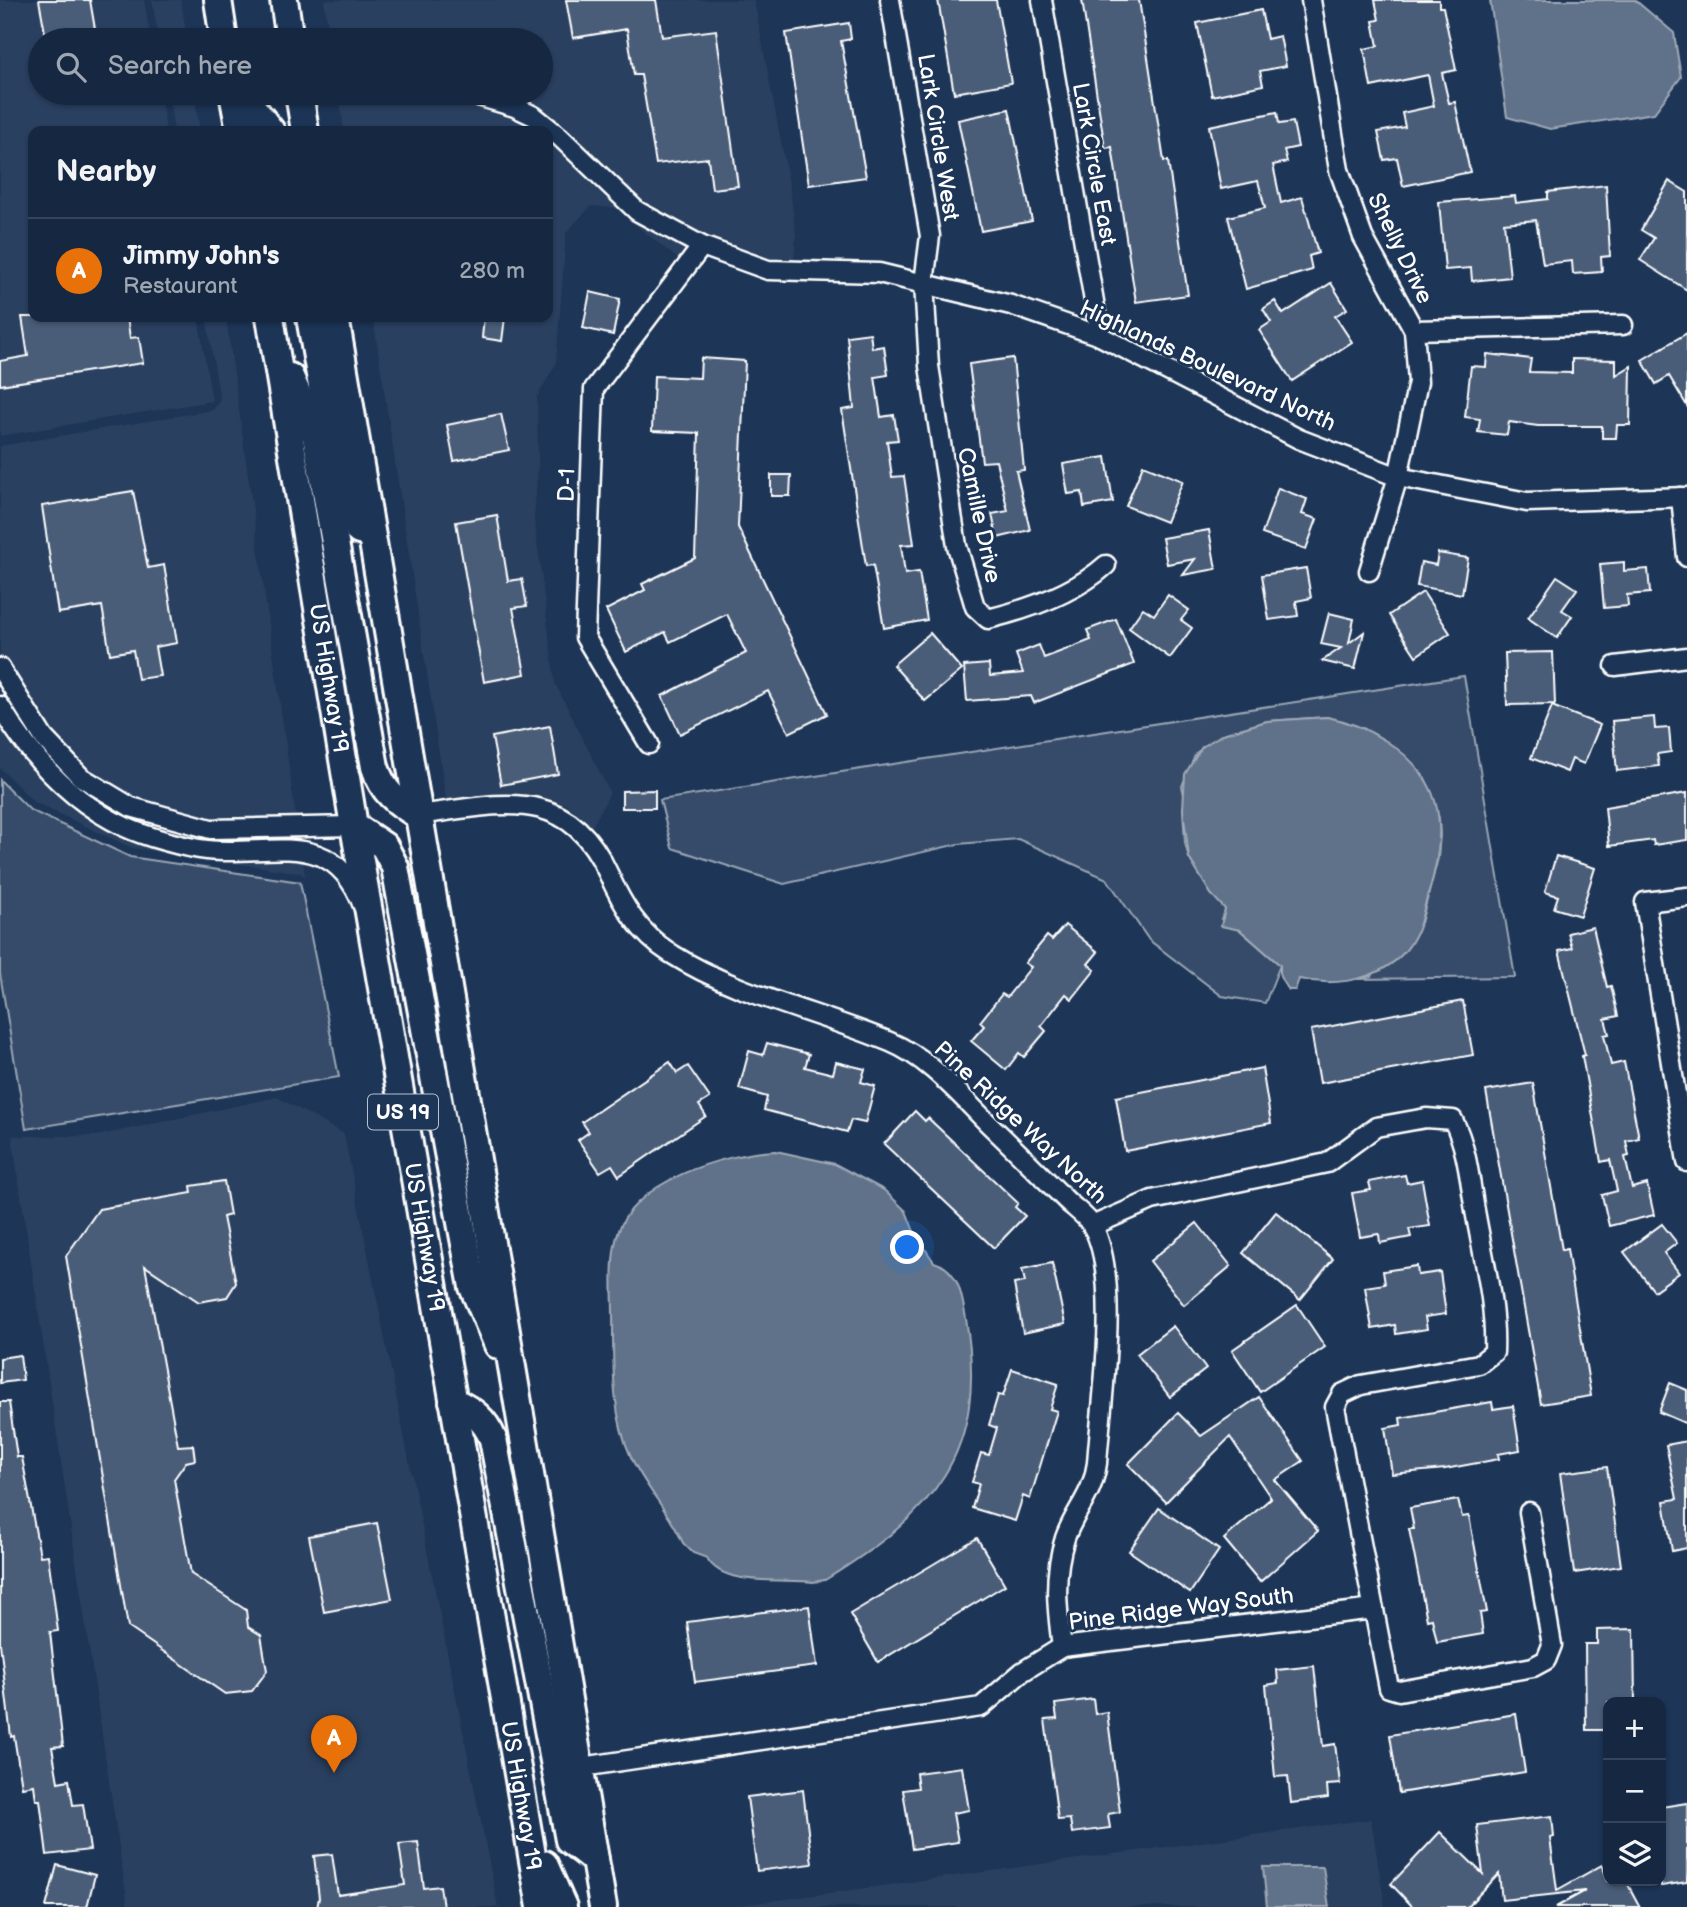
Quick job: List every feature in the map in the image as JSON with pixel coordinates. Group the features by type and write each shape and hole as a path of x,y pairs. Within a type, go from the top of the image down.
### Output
{"highway":[{"path":"218,0 222,28"},
{"path":"284,0 288,28"},
{"path":"235,105 239,126"},
{"path":"250,105 267,126"},
{"path":"301,105 304,126"},
{"path":"311,322 337,474 378,578"},
{"name":"US 19","path":"336,322 514,1382 582,1767 603,1907"},
{"path":"272,328 316,436 375,767 381,785 395,801 418,815"},
{"name":"US Highway 19","path":"272,328 354,826 541,1907"},
{"path":"354,826 384,846 395,867 473,1287 514,1382"},
{"path":"453,1401 475,1412 486,1423 493,1439 569,1840 595,1860"},
{"path":"528,1827 563,1907"}],"street":[{"name":"Lark Circle West","path":"890,0 930,236 924,283"},
{"name":"Lark Circle East","path":"1042,0 1100,336"},
{"name":"Shelly Drive","path":"1311,0 1339,170 1363,237 1414,330 1418,382 1398,477 1369,571"},
{"name":"Highlands Boulevard North","path":"508,105 534,116 546,126"},
{"name":"Highlands Boulevard North","path":"553,131 637,211 702,246 768,270 880,274 1011,305 1100,336 1299,439 1398,477 1527,502 1684,497"},
{"name":"D-1","path":"649,744 585,637 594,390 702,246"},
{"name":"Camille Drive","path":"924,283 929,366 955,533 975,607 989,619 1017,612 1090,580 1107,565"},
{"path":"1414,330 1623,325"},
{"path":"1684,497 1687,557"},
{"path":"1615,666 1687,657"},
{"path":"0,668 44,738 81,777 131,807 211,829 354,826"},
{"path":"0,706 25,745 72,795 126,827 206,850 302,849 321,855 345,876 361,901 372,931"},
{"name":"Pine Ridge Way North","path":"418,815 514,803 546,809 568,821 587,836 625,908 643,932 670,953 725,980 894,1043 928,1065 1092,1226 1153,1200 1327,1163 1376,1127 1426,1118 1453,1120 1466,1164 1492,1309 1494,1352 1479,1364 1361,1385 1342,1394 1335,1407 1374,1609"},
{"path":"1687,897 1644,902 1687,1163"},
{"path":"1062,1647 1055,1595 1058,1570 1066,1536 1094,1484 1107,1325 1104,1265 1092,1226"},
{"path":"1374,1609 1389,1688 1399,1691 1533,1667 1546,1660 1552,1645 1529,1512"},
{"name":"Pine Ridge Way South","path":"582,1767 981,1707 1022,1672 1062,1647 1374,1609"}],"shaded area":[{"path":"0,0 144,0 149,28 28,28 28,105 162,105 165,126 28,126 28,322 199,322 212,401 0,436"},
{"path":"152,0 181,0 185,28 157,28"},
{"path":"324,0 754,0 790,189 796,235 794,260 769,259 707,236 642,202 534,105 553,105 553,28 328,28"},
{"path":"1490,0 1635,0 1674,33 1681,77 1654,113 1550,129 1507,117"},
{"path":"170,105 196,105 199,126 173,126"},
{"path":"340,105 472,105 512,117 528,126 343,126"},
{"path":"553,145 631,219 687,249 679,260 615,208 591,206 566,233 556,364 537,397 538,464 534,518 555,683 610,793 592,827 567,805 550,799 512,793 446,799 374,322 553,322"},
{"path":"207,322 227,322 297,825 209,830 81,777 0,668 0,446 213,410 220,400"},
{"path":"1464,676 1515,977 1357,979 1371,976 1421,923 1438,858 1439,818 1426,780 1365,729 1327,717 1267,721 1223,734 1196,753 1182,786 1185,799 1185,843 1189,858 1211,894 1226,909 1221,919 1240,930 1280,965 1265,1003 1222,996 1149,940 1107,879 1018,839 958,844 784,884 672,848 660,800"},
{"path":"0,706 18,736 126,827 206,850 302,849 305,877 301,873 132,848 34,802 0,768"},
{"path":"1327,717 1365,729 1386,741 1421,772 1437,809 1438,850 1421,921 1406,950 1394,962 1365,977 1349,980 1332,982 1299,979 1295,990 1289,990 1280,977 1280,965 1240,930 1221,926 1225,909 1211,894 1189,858 1183,809 1185,774 1202,747 1223,734 1267,721"},
{"path":"0,780 30,810 130,857 300,882 339,1077 26,1129 0,974"},
{"path":"277,1097 344,1134 498,1907 128,1907 12,1136 96,1136"},
{"path":"776,1151 835,1164 884,1190 906,1211 915,1234 934,1262 949,1271 958,1284 966,1319 971,1366 969,1407 960,1443 945,1475 923,1504 896,1530 825,1580 813,1582 740,1578 726,1574 707,1558 693,1553 683,1543 631,1457 621,1427 615,1395 613,1259 617,1236 626,1217 660,1185 683,1174 732,1157"},
{"path":"1371,1819 1385,1907 1329,1907 1322,1867 1263,1867 1267,1907 727,1907"},
{"path":"1263,1867 1323,1867 1329,1907 1267,1907"}],"building":[{"path":"39,0 90,0 95,28 44,28"},
{"path":"566,0 656,0 662,37 716,30 738,186 712,189 708,158 656,164 641,75 634,75 627,29 573,38"},
{"path":"938,0 996,0 1011,83 954,93"},
{"path":"1082,0 1139,0 1164,161 1168,161 1188,295 1136,302 1112,147 1105,148"},
{"path":"1375,0 1439,0 1439,7 1443,7 1456,70 1442,73 1449,103 1455,102 1470,172 1403,186 1397,158 1384,160 1378,132 1405,127 1402,113 1434,106 1428,75 1371,87 1364,49 1378,46 1373,21 1379,20"},
{"path":"1261,10 1267,39 1280,36 1286,66 1260,71 1263,85 1212,96 1197,23"},
{"path":"849,23 851,39 841,41 866,177 809,185 786,33"},
{"path":"1009,109 1032,221 981,231 958,120"},
{"path":"1277,112 1279,124 1293,122 1298,147 1284,150 1287,162 1273,165 1281,203 1302,197 1318,253 1309,256 1312,270 1246,289 1228,217 1265,208 1258,181 1221,189 1209,126"},
{"path":"1669,181 1687,192 1687,290 1640,260 1654,238 1641,230"},
{"path":"1606,185 1610,256 1601,257 1602,272 1573,274 1572,261 1543,264 1536,220 1504,223 1510,277 1472,281 1471,268 1445,270 1439,202 1515,196 1516,203 1548,199 1548,192"},
{"path":"1331,283 1347,309 1335,316 1352,342 1292,381 1259,330 1271,322 1263,309 1275,301 1283,314"},
{"path":"590,292 620,299 613,335 583,328"},
{"path":"22,317 28,317 28,322 128,322 130,338 139,337 143,363 0,385 0,361 28,356"},
{"path":"484,322 504,322 502,341 482,338"},
{"path":"870,333 872,348 884,346 888,375 875,377 881,417 894,415 898,440 887,441 892,477 904,476 914,544 901,545 905,574 919,572 927,620 884,628 873,565 866,566 842,410 854,408 847,336"},
{"path":"1687,333 1687,406 1669,376 1656,384 1642,360"},
{"path":"1487,354 1531,359 1529,372 1572,373 1572,359 1616,360 1616,375 1631,366 1630,425 1617,425 1616,438 1602,438 1602,426 1538,426 1509,422 1507,435 1478,432 1480,419 1465,417 1471,366 1486,367"},
{"path":"701,358 745,361 738,527 827,714 789,733 768,691 680,734 662,696 746,653 727,614 670,642 665,632 626,652 606,610 645,590 642,584 695,558 699,433 652,431 654,376 700,378"},
{"path":"1013,358 1024,470 1016,471 1030,530 997,538 992,514 1008,511 996,461 982,462 969,364"},
{"path":"501,414 509,450 454,461 447,425"},
{"path":"1106,457 1113,502 1084,507 1082,492 1068,494 1063,464"},
{"path":"1143,465 1183,481 1166,522 1126,506"},
{"path":"771,475 791,475 790,496 771,496"},
{"path":"1278,488 1307,499 1302,514 1317,519 1306,549 1262,534"},
{"path":"133,491 148,568 164,565 177,643 155,647 160,676 138,679 133,650 110,654 102,606 58,613 42,506"},
{"path":"497,515 508,581 522,579 527,606 513,608 525,674 484,682 456,522"},
{"path":"1209,530 1216,569 1183,575 1195,559 1167,564 1162,538"},
{"path":"1438,553 1468,558 1462,594 1417,586 1421,562 1436,565"},
{"path":"1624,562 1624,571 1648,569 1650,593 1627,595 1628,606 1604,608 1600,564"},
{"path":"1306,568 1311,598 1296,601 1298,616 1269,620 1262,575"},
{"path":"1557,576 1577,589 1562,610 1572,616 1557,638 1528,618"},
{"path":"1423,592 1450,633 1416,656 1389,615"},
{"path":"1168,595 1189,610 1181,620 1192,628 1170,658 1129,628 1143,608 1154,615"},
{"path":"1329,613 1354,619 1349,643 1364,632 1355,669 1322,661 1341,648 1321,644"},
{"path":"1116,619 1134,664 1034,703 1031,696 967,701 964,666 989,664 990,676 1023,673 1016,654 1039,645 1044,658 1091,640 1087,630"},
{"path":"930,633 962,670 925,701 893,665"},
{"path":"1553,652 1555,704 1507,705 1505,653"},
{"path":"1552,706 1600,725 1584,764 1572,759 1567,772 1531,758"},
{"path":"1654,717 1655,729 1669,728 1671,752 1657,754 1659,766 1617,771 1612,721"},
{"path":"550,726 558,774 501,785 492,737"},
{"path":"655,790 655,808 622,808 622,791"},
{"path":"1687,793 1687,840 1654,845 1653,840 1609,846 1605,807"},
{"path":"1556,856 1595,868 1580,916 1554,908 1558,896 1545,892"},
{"path":"1065,925 1098,952 1088,964 1095,970 1072,999 1066,994 1041,1026 1046,1031 1024,1057 1019,1053 1006,1070 971,1041 984,1026 980,1022 1002,994 1007,997 1031,967 1025,963 1047,936 1052,940"},
{"path":"1593,927 1607,987 1611,986 1618,1016 1605,1019 1609,1034 1604,1035 1611,1065 1624,1062 1639,1138 1626,1141 1629,1156 1625,1157 1632,1188 1647,1184 1654,1215 1609,1226 1602,1195 1617,1191 1610,1160 1601,1162 1582,1056 1585,1055 1559,951 1572,948 1568,933"},
{"path":"1463,1001 1473,1055 1320,1083 1311,1030"},
{"path":"767,1043 809,1054 805,1067 833,1074 836,1062 865,1069 861,1082 875,1086 865,1123 851,1120 847,1132 764,1110 767,1097 739,1089 749,1051 763,1055"},
{"path":"670,1062 677,1073 688,1066 710,1098 699,1105 706,1116 619,1176 612,1165 600,1172 578,1140 589,1132 582,1122"},
{"path":"1262,1068 1271,1123 1125,1151 1116,1097"},
{"path":"1533,1083 1562,1250 1567,1249 1591,1396 1541,1404 1486,1091"},
{"path":"915,1111 925,1121 928,1118 1018,1203 1015,1207 1025,1216 994,1248 884,1144"},
{"path":"1405,1175 1407,1183 1422,1180 1430,1226 1409,1229 1411,1237 1380,1243 1379,1234 1360,1237 1352,1193 1371,1190 1369,1182"},
{"path":"224,1181 230,1215 223,1217 236,1283 227,1297 199,1302 145,1266 178,1446 193,1445 195,1460 186,1462 174,1479 191,1574 246,1610 248,1627 261,1635 267,1671 252,1691 225,1694 128,1627 66,1256 99,1209 192,1193 191,1186"},
{"path":"1276,1212 1333,1259 1300,1300 1243,1253"},
{"path":"1197,1223 1231,1266 1184,1305 1150,1261"},
{"path":"1662,1224 1677,1243 1664,1253 1679,1273 1654,1291 1624,1252"},
{"path":"1052,1263 1065,1324 1023,1333 1014,1284 1025,1282 1022,1269"},
{"path":"1417,1266 1418,1275 1440,1272 1446,1314 1425,1317 1427,1329 1396,1334 1395,1325 1372,1329 1365,1287 1385,1284 1383,1271"},
{"path":"1297,1305 1325,1347 1260,1392 1232,1350"},
{"path":"1173,1326 1206,1369 1170,1397 1137,1354"},
{"path":"20,1355 23,1380 0,1383 0,1358"},
{"path":"1012,1369 1058,1384 1050,1409 1057,1411 1030,1499 1023,1496 1015,1521 972,1508 979,1484 972,1482 981,1453 989,1455 997,1428 989,1425 998,1395 1003,1396"},
{"path":"1670,1383 1687,1390 1687,1424 1659,1412"},
{"path":"1259,1397 1303,1461 1275,1480 1318,1531 1260,1582 1224,1539 1271,1498 1230,1437 1166,1502 1128,1464 1178,1413 1201,1436"},
{"path":"0,1402 9,1402 17,1457 22,1457 40,1556 48,1555 58,1631 50,1632 63,1746 52,1747 58,1782 69,1780 73,1805 83,1804 90,1850 47,1855 40,1800 36,1800 34,1785 22,1787 14,1736 11,1737 0,1643"},
{"path":"1492,1402 1493,1409 1513,1406 1520,1450 1498,1454 1499,1459 1445,1469 1392,1474 1385,1428 1401,1425 1400,1418"},
{"path":"1687,1441 1687,1548 1672,1551 1664,1501 1677,1499 1666,1445"},
{"path":"1607,1467 1621,1566 1574,1573 1560,1473"},
{"path":"1458,1500 1462,1517 1469,1516 1487,1612 1480,1613 1483,1634 1437,1642 1432,1619 1427,1620 1409,1529 1414,1529 1410,1508"},
{"path":"1159,1508 1219,1550 1190,1593 1129,1551"},
{"path":"377,1523 392,1599 324,1612 309,1536"},
{"path":"977,1538 1005,1585 878,1662 850,1614"},
{"path":"809,1606 817,1666 695,1682 687,1622"},
{"path":"1634,1629 1635,1697 1603,1697 1603,1730 1586,1730 1585,1644 1597,1644 1597,1630"},
{"path":"1314,1666 1323,1746 1335,1744 1340,1784 1327,1785 1328,1798 1291,1803 1288,1776 1275,1777 1266,1685 1278,1683 1277,1670"},
{"path":"1093,1699 1095,1714 1107,1712 1120,1812 1108,1814 1110,1828 1072,1833 1070,1819 1058,1820 1045,1720 1057,1719 1055,1704"},
{"path":"1516,1714 1525,1772 1399,1793 1390,1735"},
{"path":"962,1767 969,1810 953,1813 958,1842 912,1849 903,1790 918,1788 916,1773"},
{"path":"803,1790 812,1864 757,1871 747,1797"},
{"path":"1687,1803 1687,1882 1666,1885 1666,1823 1666,1806"},
{"path":"1552,1816 1554,1837 1550,1838 1557,1890 1602,1865 1603,1886 1629,1886 1640,1907 1556,1907 1585,1891 1502,1900 1499,1874 1467,1907 1413,1907 1391,1884 1440,1832 1483,1874 1477,1825"},
{"path":"418,1842 424,1888 440,1886 443,1907 317,1907 319,1898 314,1856 332,1854 338,1895 405,1885 399,1844"},
{"path":"57,1865 95,1875 87,1907 46,1907"}],"place":[{"name":"Jimmy John's","path":"334,1773"}]}
